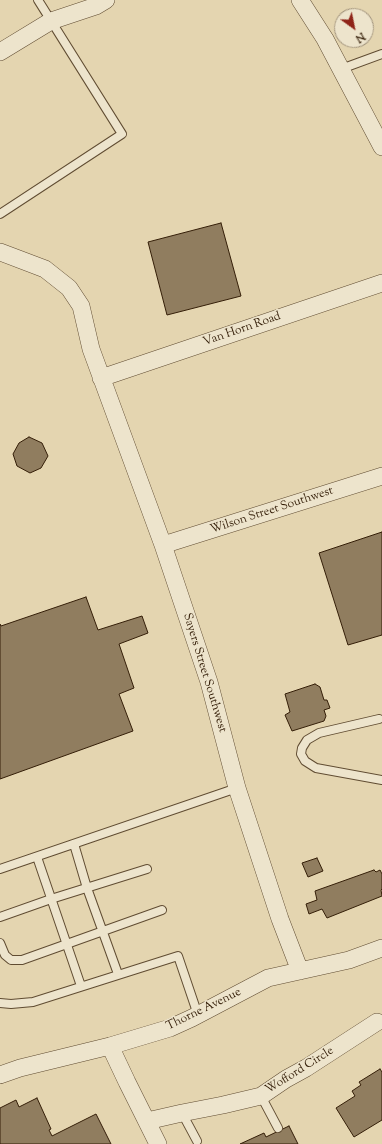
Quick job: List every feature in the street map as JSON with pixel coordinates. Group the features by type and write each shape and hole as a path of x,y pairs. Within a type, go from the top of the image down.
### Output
{"street":[{"path":"0,52 51,21 96,6 106,0"},
{"path":"300,0 325,39 382,147"},
{"name":"Sayers Street Southwest","path":"0,252 45,269 69,288 81,306 91,349 163,545 209,682 237,788 280,919 300,971"},
{"name":"Van Horn Road","path":"101,378 382,283"},
{"name":"Wilson Street Southwest","path":"163,545 382,476"},
{"name":"Thorne Avenue","path":"0,1075 20,1068 110,1046 170,1028 268,978 349,960 382,948"},
{"name":"Wofford Circle","path":"147,1121 182,1112 223,1106 261,1096 377,1022"},
{"path":"110,1046 126,1082 158,1144"}],"lane":[{"path":"0,214 122,134 38,0"},
{"path":"341,69 382,54"},
{"path":"379,719 319,734 307,740 302,748 301,754 305,762 316,768 382,780"},
{"path":"0,869 237,788"},
{"path":"74,844 102,931 118,974"},
{"path":"37,857 68,944 81,986"},
{"path":"0,917 51,899 147,869"},
{"path":"0,943 5,955 11,960 22,960 162,910"},
{"path":"0,1003 11,1004 33,1002 178,956 198,1015"},
{"path":"261,1096 278,1128"},
{"path":"182,1112 197,1141"}],"building":[{"path":"221,223 241,296 167,315 148,242"},
{"path":"29,437 42,443 48,456 41,468 30,473 17,466 13,454 19,443"},
{"path":"382,532 382,635 348,645 319,553"},
{"path":"86,597 98,630 142,616 148,633 119,644 134,688 119,694 133,731 0,779 0,624 1,626"},
{"path":"315,684 320,687 324,700 327,700 330,708 324,710 326,716 324,721 292,731 285,715 290,712 285,694"},
{"path":"317,858 323,871 308,877 302,863"},
{"path":"374,870 376,872 380,870 382,874 382,896 327,918 322,909 309,914 306,904 317,900 315,891"},
{"path":"380,1069 382,1072 382,1120 354,1137 336,1108 355,1096 352,1091 361,1085 359,1082"},
{"path":"37,1098 51,1129 49,1130 52,1136 96,1114 111,1144 0,1144 0,1108 16,1100 19,1107"},
{"path":"289,1126 298,1144 240,1144 264,1133 266,1137"}]}
